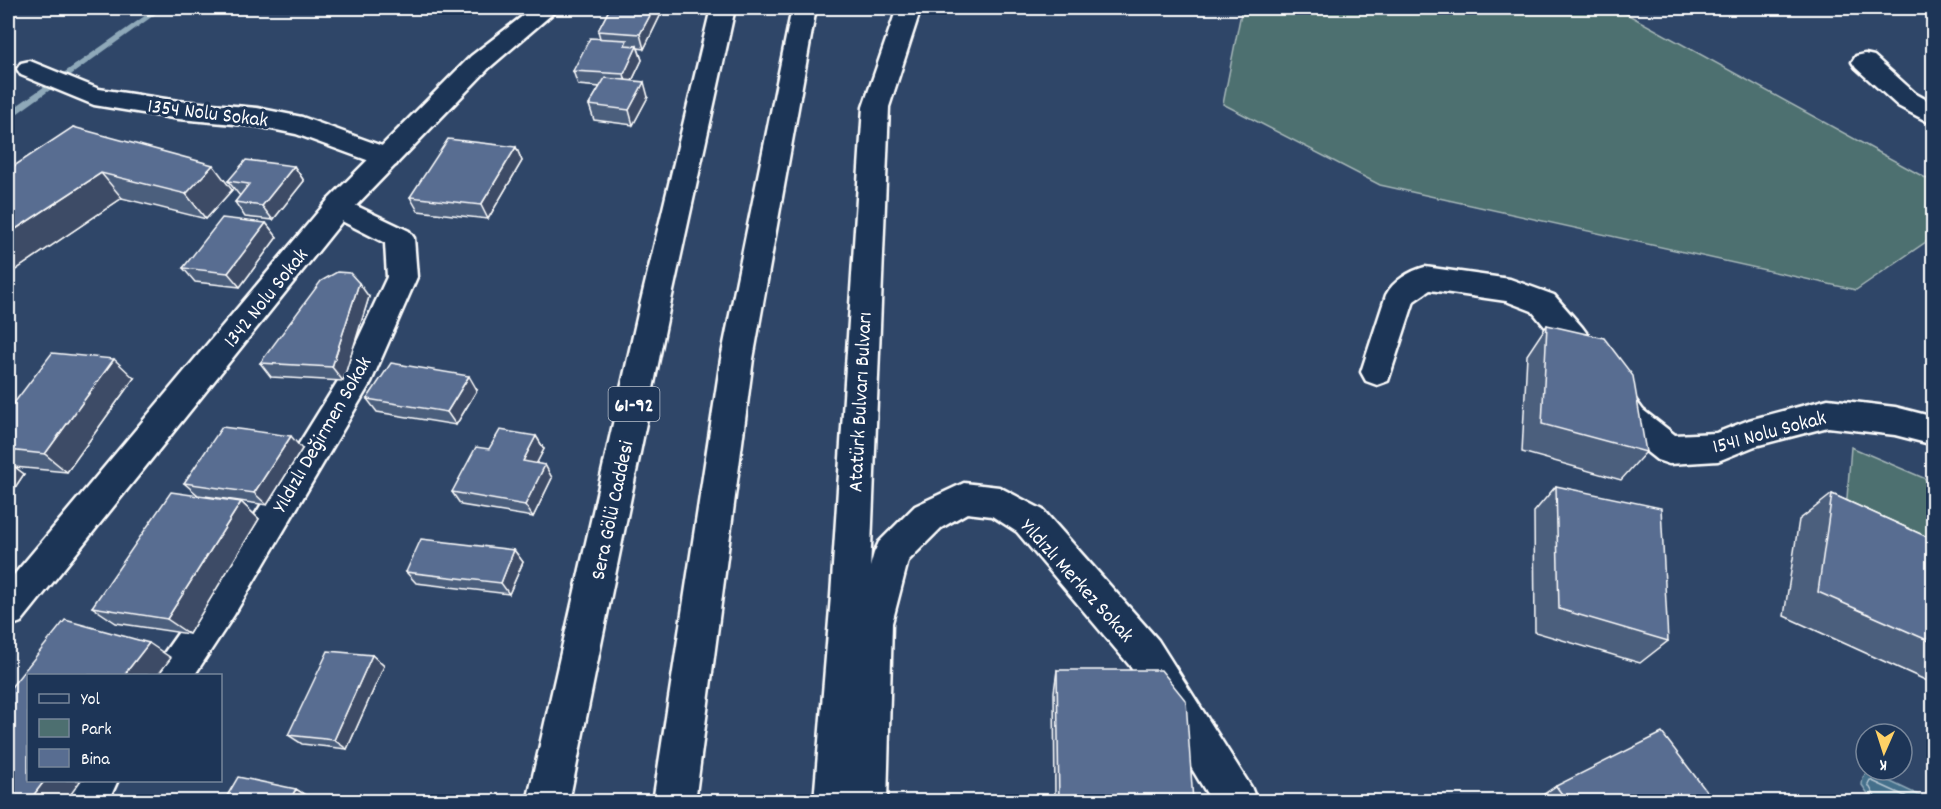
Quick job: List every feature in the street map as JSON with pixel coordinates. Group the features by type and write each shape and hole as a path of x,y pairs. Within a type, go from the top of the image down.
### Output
{"street":[{"name":"1342 Nolu Sokak","path":"8,610 338,207 480,62 547,8"},
{"name":"Sera Gölü Caddesi","path":"548,801 655,305 723,8"},
{"path":"674,801 737,359 804,8"},
{"name":"Atatürk Bulvarı Bulvarı","path":"835,801 850,596 876,107 909,8"},
{"path":"1864,62 1907,100 1934,116"},
{"name":"1354 Nolu Sokak","path":"30,69 81,89 94,97 179,110 257,117 302,126 386,158"},
{"name":"Yıldızlı Değirmen Sokak","path":"172,674 221,603 356,382 402,277 399,238 338,207"},
{"name":"1541 Nolu Sokak","path":"1377,372 1401,295 1425,278 1451,280 1510,290 1543,303 1572,336 1632,420 1669,450 1718,447 1749,434 1828,413 1895,421 1934,431"},
{"name":"Yıldızlı Merkez Sokak","path":"866,801 873,623 892,553 928,517 964,498 999,502 1030,521 1144,653 1236,801"},
{"path":"84,801 97,782"}],"green space":[{"path":"1242,8 1616,8 1933,182 1933,237 1856,290 1380,185 1223,104"},
{"path":"1851,447 1933,482 1933,547 1846,511"}],"water":[{"path":"1862,782 1891,782 1931,801 1873,801"}],"building":[{"path":"610,8 654,8 640,34 598,31"},
{"path":"590,38 627,40 625,45 637,46 624,74 573,71"},
{"path":"605,78 644,82 629,110 589,105"},
{"path":"73,127 213,165 186,194 101,173 8,234 8,170"},
{"path":"448,139 516,147 481,205 410,197"},
{"path":"246,160 294,166 262,206 235,202 249,184 228,181"},
{"path":"222,218 266,223 228,273 183,268"},
{"path":"337,272 350,273 359,283 332,367 260,363 321,281"},
{"path":"1547,325 1604,338 1633,376 1646,452 1542,424"},
{"path":"52,353 114,359 45,454 8,450 8,411"},
{"path":"391,363 469,376 447,412 367,399"},
{"path":"222,427 291,436 254,493 184,483"},
{"path":"500,430 536,436 523,461 545,465 525,505 452,492 476,447 489,449"},
{"path":"1556,486 1661,508 1668,641 1559,609"},
{"path":"171,492 241,502 167,619 92,607"},
{"path":"1832,494 1934,540 1934,643 1818,592"},
{"path":"421,539 514,550 501,583 406,572"},
{"path":"65,620 149,643 125,674 27,674 27,782 43,782 29,801 8,801 8,691"},
{"path":"328,651 372,655 334,740 288,735"},
{"path":"1057,670 1161,670 1186,701 1193,801 1059,801"},
{"path":"1662,733 1714,801 1567,801 1556,786"},
{"path":"238,777 296,789 289,801 224,801"}],"waterway":[{"path":"8,116 160,8"}]}
